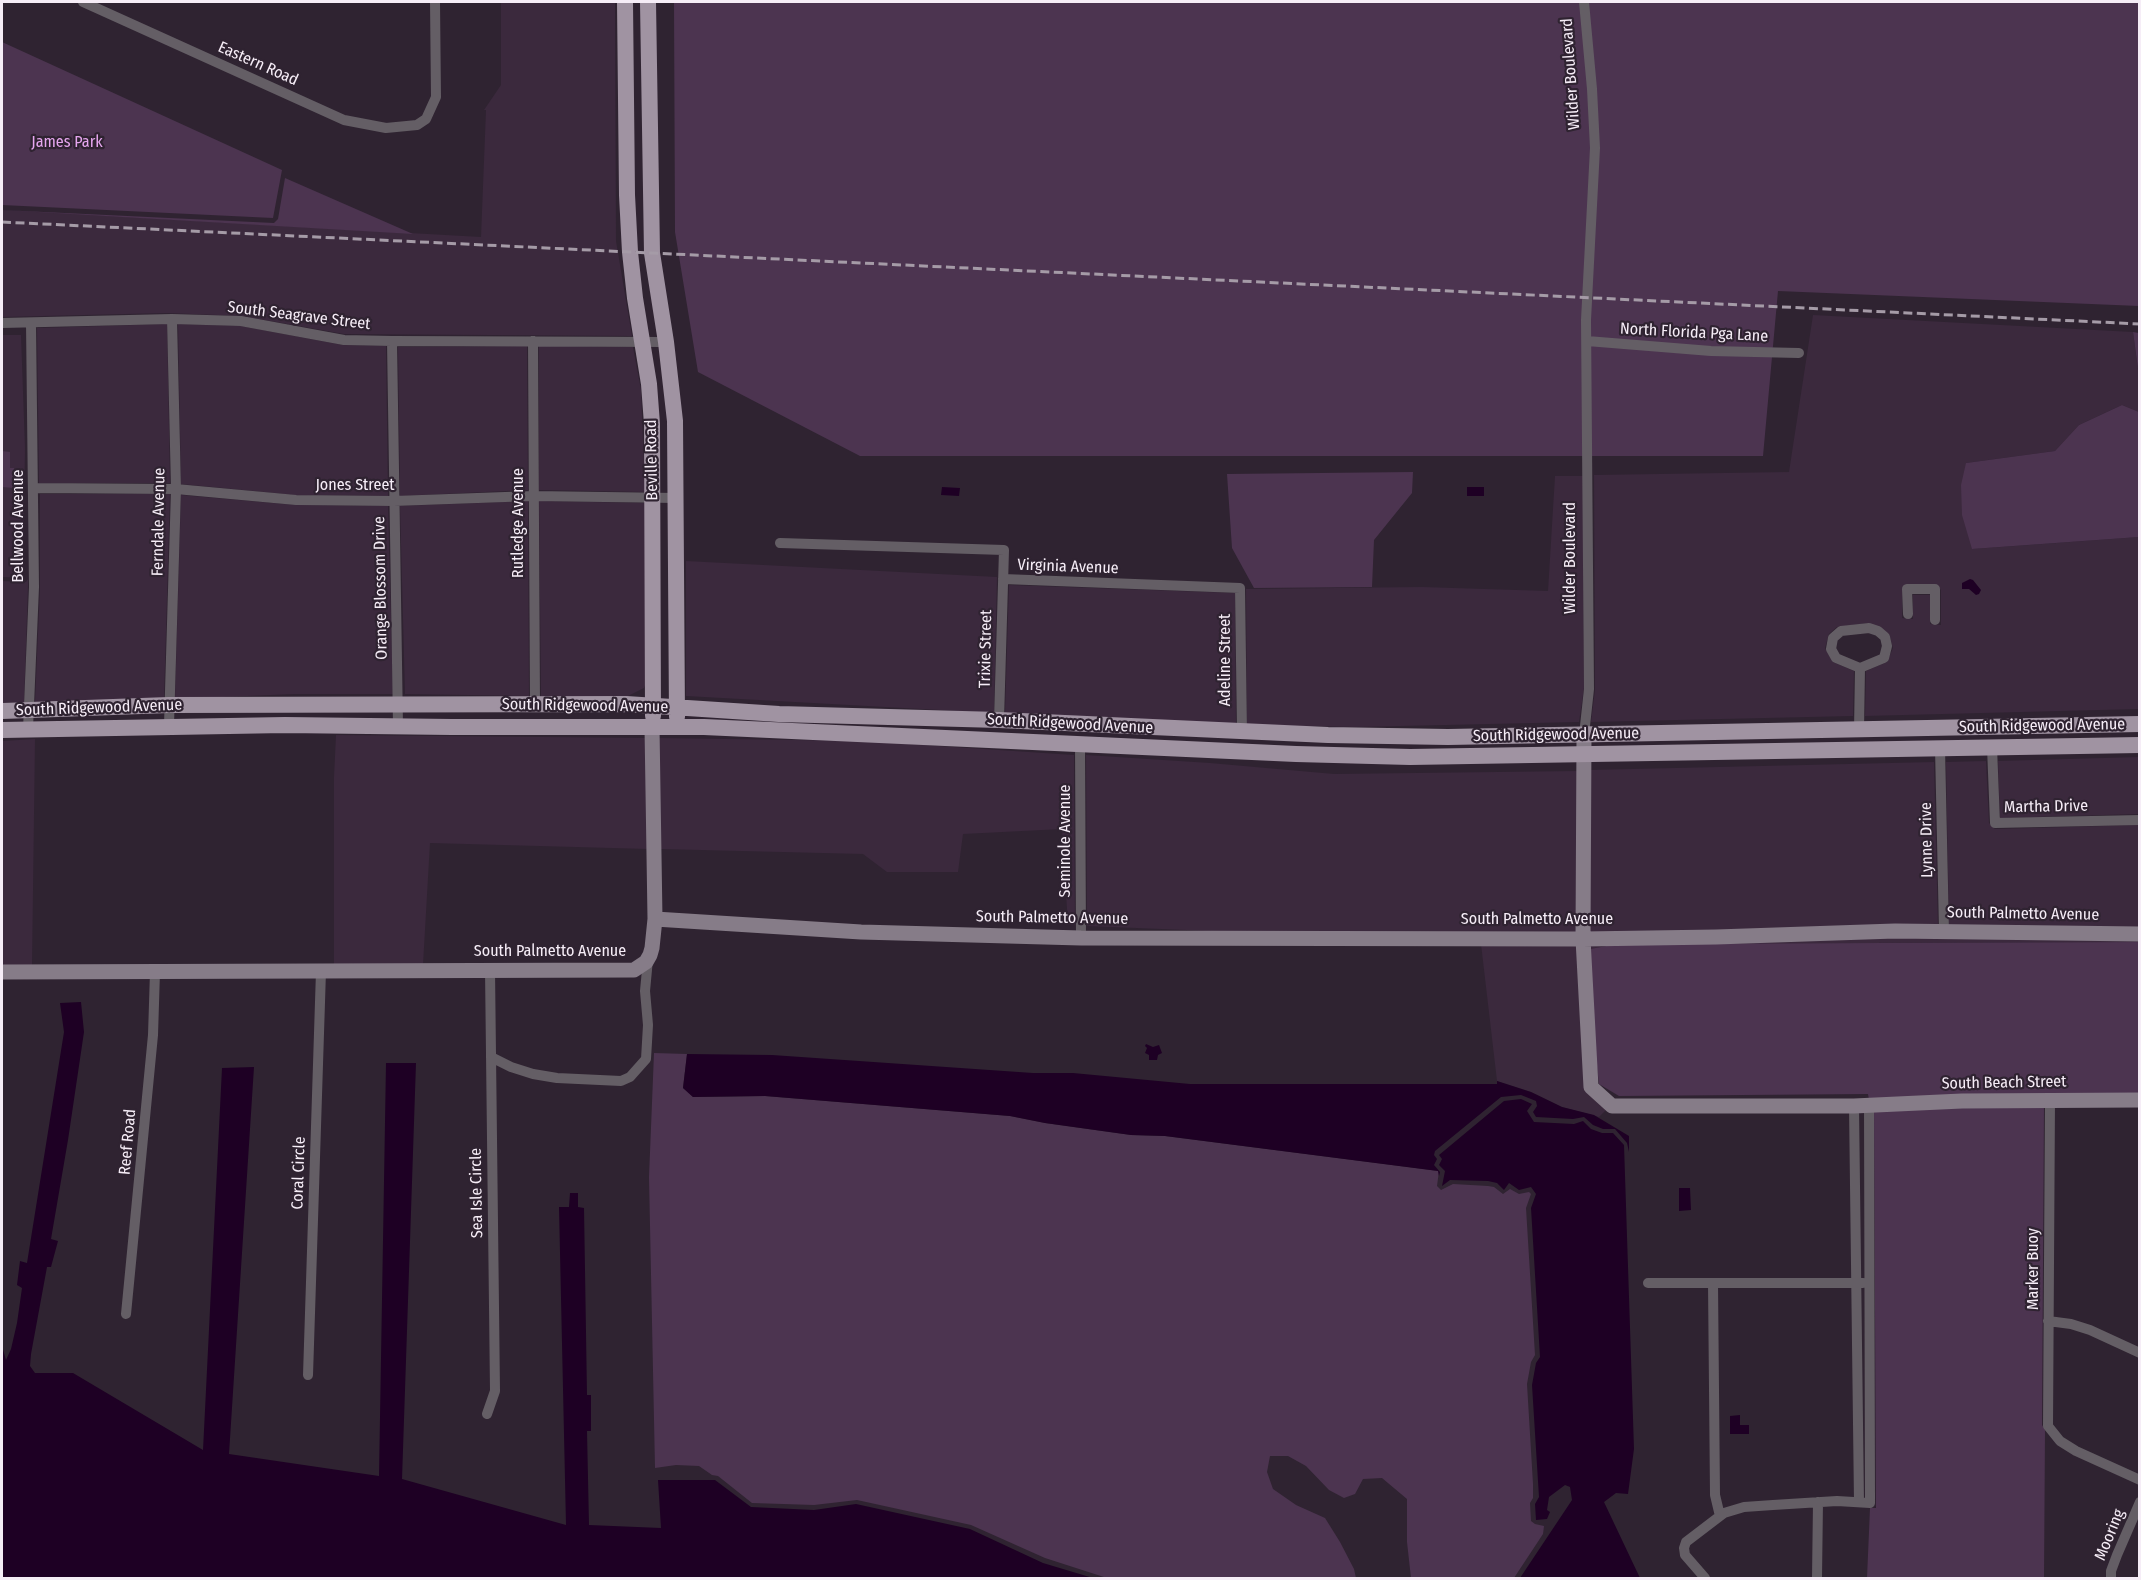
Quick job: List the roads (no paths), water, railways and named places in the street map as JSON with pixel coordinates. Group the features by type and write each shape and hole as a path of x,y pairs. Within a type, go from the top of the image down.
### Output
{"main road":[{"name":"Beville Road","path":"625,2 627,195 632,275 643,341 652,421 652,727"},
{"name":"Beville Road","path":"648,2 652,253 675,421 676,727"},
{"name":"South Ridgewood Avenue","path":"2,711 169,705 626,704 1242,732 1413,737 2139,724"},
{"path":"944,738 952,729 993,720"},
{"name":"South Ridgewood Avenue","path":"2,730 169,725 676,727 1410,757 2139,745"},
{"path":"1200,750 1231,741 1242,732"}],"street":[{"name":"Eastern Road","path":"83,2 344,120 386,128 417,125 426,119 436,97 435,2"},
{"name":"Wilder Boulevard","path":"1584,2 1595,148 1587,298 1589,689 1584,735 1583,939 1591,1087 1612,1106"},
{"path":"627,195 650,195"},
{"name":"South Seagrave Street","path":"2,323 172,319 241,321 344,340 666,342"},
{"name":"Ferndale Avenue","path":"169,725 176,489 172,319"},
{"name":"Bellwood Avenue","path":"28,729 34,594 31,322"},
{"name":"Orange Blossom Drive","path":"392,341 398,726"},
{"name":"Rutledge Avenue","path":"533,341 535,705"},
{"name":"North Florida Pga Lane","path":"1587,341 1711,351 1799,353"},
{"name":"Jones Street","path":"34,488 176,489 296,500 394,501 533,496 676,498"},
{"name":"Virginia Avenue","path":"780,543 1004,550 1003,579 1240,588"},
{"name":"Trixie Street","path":"993,720 1003,579"},
{"name":"Adeline Street","path":"1240,588 1242,732"},
{"path":"1908,614 1908,590 1935,589 1935,620"},
{"path":"1869,628 1885,637 1887,646 1884,658 1860,668 1836,658 1831,649 1833,638 1841,631 1869,628"},
{"path":"1859,730 1860,668"},
{"name":"Beville Road","path":"652,727 655,919"},
{"name":"Seminole Avenue","path":"1080,744 1081,938"},
{"name":"Martha Drive","path":"1992,747 1995,823 2139,820"},
{"name":"Lynne Drive","path":"1940,748 1944,931"},
{"name":"South Palmetto Avenue","path":"2,972 634,970 648,960 652,948 655,919 861,932 1081,938 1583,939 1895,931 2139,934"},
{"path":"491,1057 510,1067 557,1078 621,1082 630,1077 646,1059 648,1025 645,991 648,960"},
{"name":"Sea Isle Circle","path":"487,1414 495,1391 490,970"},
{"name":"Coral Circle","path":"308,1375 321,971"},
{"name":"Reef Road","path":"126,1314 153,1035 155,972"},
{"name":"Marker Buoy","path":"2050,1100 2048,1426 2060,1441 2076,1451 2139,1480"},
{"name":"South Beach Street","path":"1612,1106 1861,1105 2139,1100"},
{"path":"1705,1578 1685,1555 1684,1548 1686,1542 1720,1516 1744,1508 1818,1502 1870,1503 1869,1283 1861,1105"},
{"path":"1858,1502 1857,1283 1861,1105"},
{"path":"1648,1283 1869,1283"},
{"path":"1713,1283 1715,1495 1720,1516"},
{"path":"2048,1321 2072,1324 2090,1330 2139,1353"},
{"path":"1817,1578 1818,1502"},
{"name":"Mooring","path":"2111,1578 2111,1571 2139,1502"}],"railway":[{"path":"2,222 2140,324"}],"park label":[{"name":"James Park","path":"67,143"}]}
